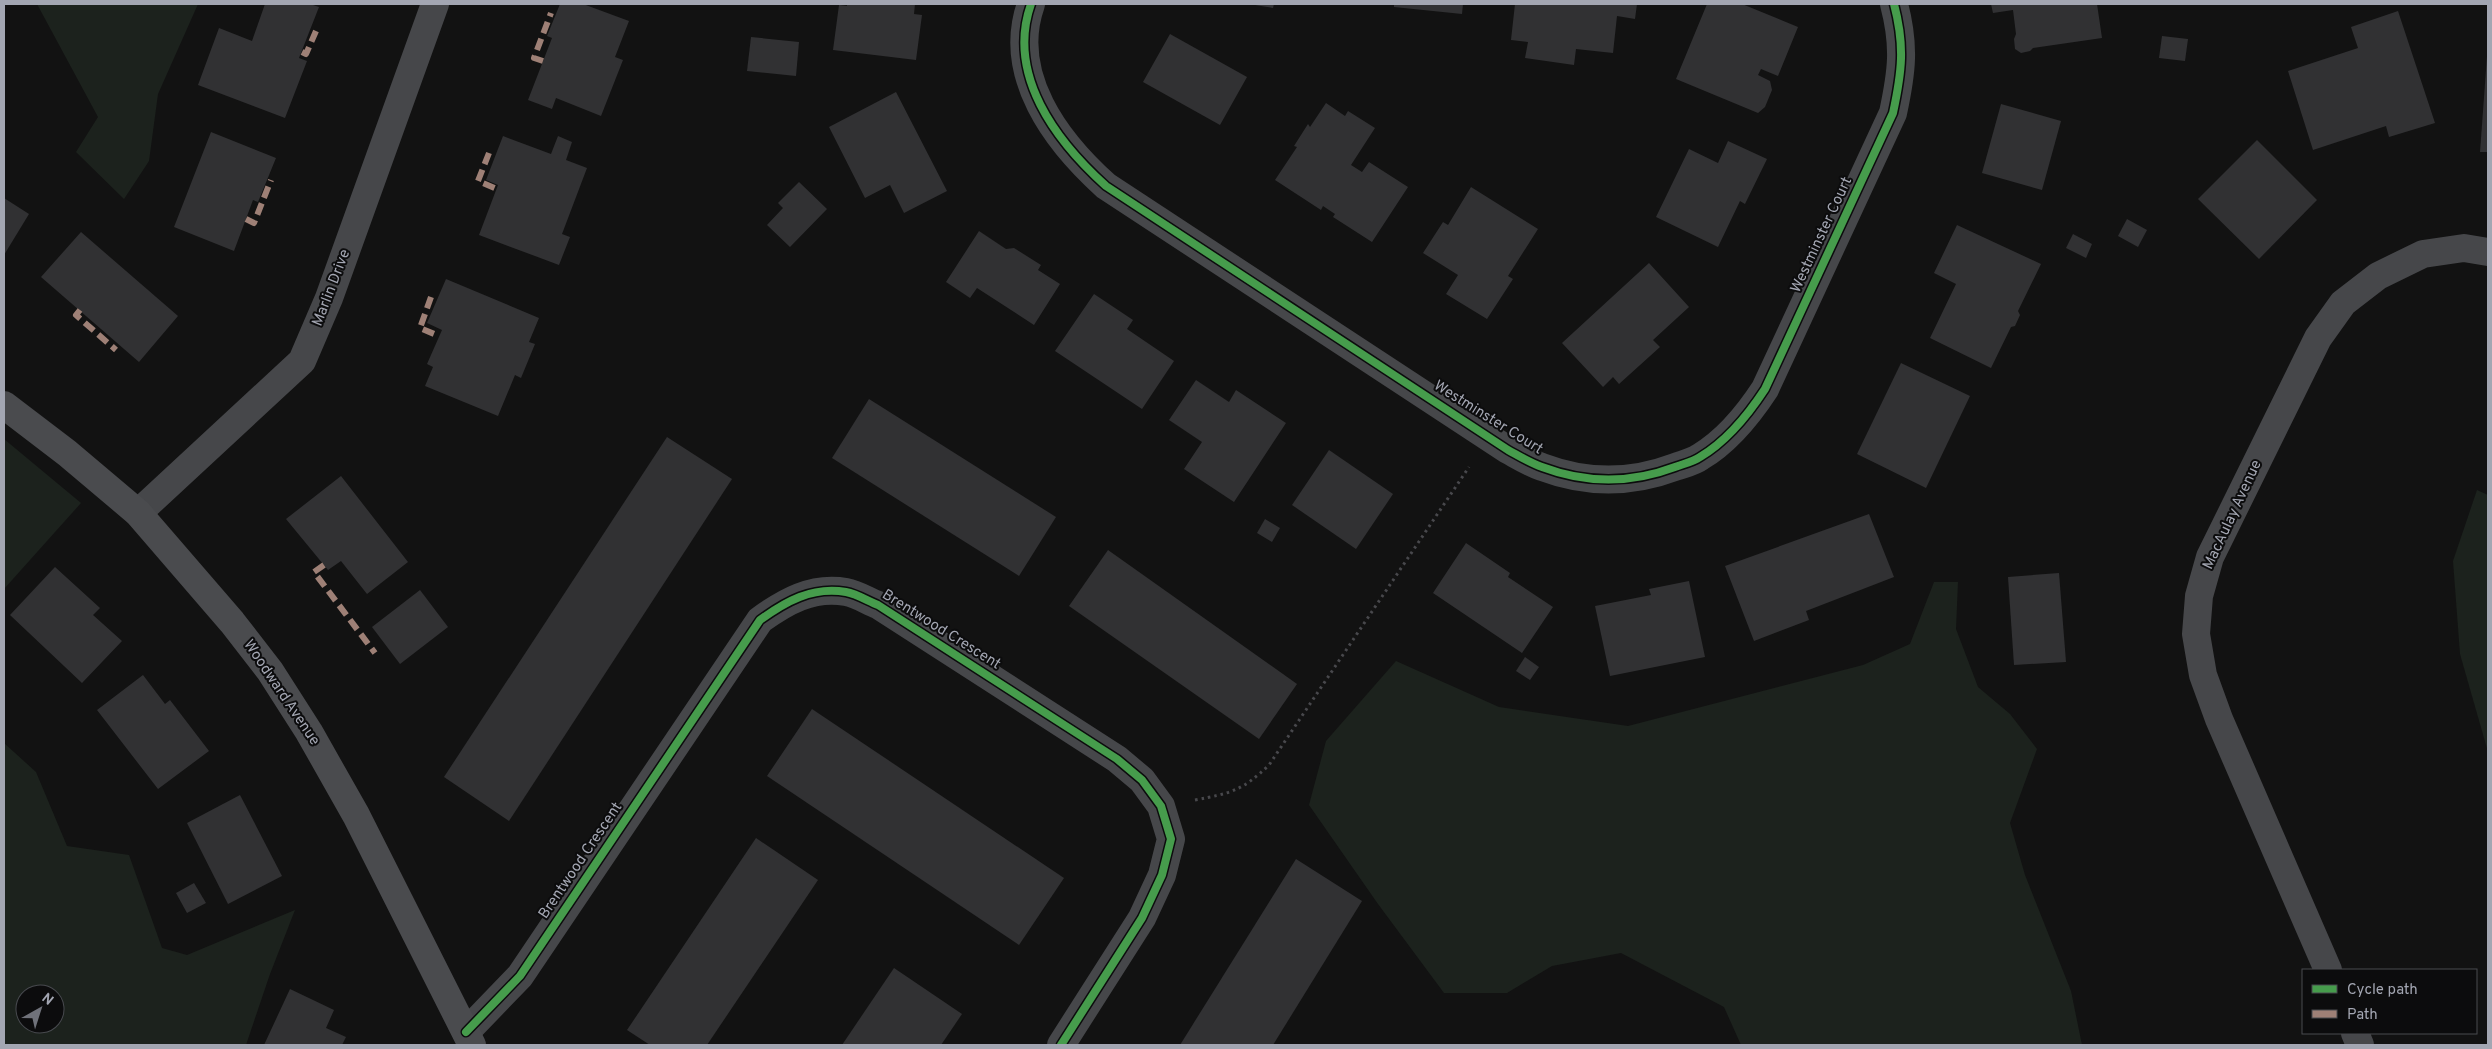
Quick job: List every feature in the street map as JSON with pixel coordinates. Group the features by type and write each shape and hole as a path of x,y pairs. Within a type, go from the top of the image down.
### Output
{"street":[{"name":"Marlin Drive","path":"138,513 302,361 329,298 435,4"},
{"name":"Westminster Court","path":"1031,4 1025,40 1028,69 1034,92 1058,136 1086,168 1111,190 1489,437 1541,467 1575,477 1609,482 1640,479 1699,458 1730,434 1750,412 1765,389 1893,113 1902,72 1901,32 1894,4"},
{"name":"MacAulay Avenue","path":"2328,969 2219,719 2203,675 2196,634 2199,596 2210,557 2318,338 2343,303 2378,276 2423,254 2464,248 2488,252"},
{"name":"Woodward Avenue","path":"4,405 67,453 138,513 237,629 270,671 309,732 356,814 469,1039"},
{"name":"Brentwood Crescent","path":"469,1039 520,976 760,620 787,600 817,592 846,592 878,605 1117,759 1142,780 1162,806 1172,838 1162,875 1142,918 1061,1045"}],"path":[{"path":"1162,806 1231,793 1252,782 1269,765 1489,437"}],"shaded area":[{"path":"37,4 198,4 158,94 149,161 124,199 76,152 98,117"},
{"path":"4,439 81,503 4,589"},
{"path":"2477,490 2488,495 2488,752 2460,654 2453,561"},
{"path":"1934,582 1958,582 1956,629 1978,687 2010,714 2037,749 2010,823 2025,875 2071,991 2082,1045 1741,1045 1724,1007 1621,953 1552,966 1507,993 1444,993 1378,904 1309,805 1326,741 1396,661 1499,707 1628,726 1863,665 1910,644"},
{"path":"4,743 36,772 67,846 129,855 162,948 187,955 295,910 270,974 246,1045 4,1045"}],"building":[{"path":"265,4 310,4 319,7 299,58 307,61 285,118 198,85 219,28 252,41"},
{"path":"560,4 583,4 629,21 615,57 623,60 601,116 556,98 552,109 528,100 552,38 547,36"},
{"path":"847,4 915,4 914,14 922,15 916,60 833,50 839,5 847,6"},
{"path":"1249,4 1274,4 1273,8"},
{"path":"1394,4 1463,4 1462,14 1394,7"},
{"path":"1515,4 1637,4 1635,19 1617,16 1613,53 1576,49 1574,65 1525,58 1528,42 1511,40"},
{"path":"1707,4 1742,4 1798,27 1778,76 1761,69 1758,75 1770,81 1772,90 1765,107 1758,113 1676,79"},
{"path":"1991,4 2097,4 2102,38 2033,48 2030,51 2021,53 2015,49 2014,39 2016,34 2013,10 1993,13"},
{"path":"2398,11 2435,123 2389,137 2386,126 2313,150 2288,71 2358,48 2351,27"},
{"path":"1170,34 1247,77 1220,125 1143,82"},
{"path":"2162,36 2188,39 2185,61 2159,58"},
{"path":"751,37 799,42 796,76 747,71"},
{"path":"2487,56 2488,152 2480,152"},
{"path":"896,92 947,191 904,213 890,185 865,198 829,127"},
{"path":"1326,103 1345,116 1348,111 1375,128 1351,165 1362,172 1369,162 1408,187 1372,242 1333,217 1335,214 1323,206 1321,210 1275,180 1297,147 1294,146 1308,124 1310,127"},
{"path":"2001,104 2061,121 2042,190 1982,173"},
{"path":"211,132 276,158 258,202 253,200 234,251 174,227"},
{"path":"503,136 551,154 558,136 572,142 566,160 587,168 562,234 570,237 559,265 479,235 498,185 486,180"},
{"path":"2257,140 2317,200 2259,259 2198,199"},
{"path":"1728,141 1767,159 1745,204 1740,201 1718,247 1656,217 1689,149 1718,163"},
{"path":"799,182 827,209 790,247 767,225 783,208 778,203"},
{"path":"1471,187 1538,229 1508,276 1513,279 1487,319 1446,294 1458,275 1423,253 1443,222 1448,225"},
{"path":"4,198 29,214 4,255"},
{"path":"2127,219 2147,230 2138,247 2118,236"},
{"path":"1957,225 2041,264 2018,311 2020,315 2015,326 2011,327 1991,368 1930,338 1956,284 1934,273"},
{"path":"979,231 1006,249 1014,248 1041,265 1038,270 1060,284 1034,325 977,288 970,298 946,282"},
{"path":"81,232 178,316 139,362 41,277"},
{"path":"2073,234 2092,244 2086,258 2066,248"},
{"path":"1649,263 1689,307 1653,340 1660,347 1619,384 1613,377 1603,387 1562,343"},
{"path":"446,279 539,318 529,342 535,344 521,378 515,375 498,416 425,386 433,367 427,364 442,330 427,323"},
{"path":"1094,294 1133,320 1127,329 1174,361 1142,409 1055,351"},
{"path":"1901,363 1970,396 1926,488 1857,454"},
{"path":"1196,380 1229,402 1236,390 1286,423 1234,502 1184,469 1202,442 1169,420"},
{"path":"869,399 1056,517 1019,576 832,458"},
{"path":"667,437 732,479 509,821 444,777"},
{"path":"1329,450 1393,494 1356,549 1292,505"},
{"path":"341,476 408,562 367,594 341,561 328,570 286,519"},
{"path":"1869,514 1894,577 1806,611 1809,620 1754,641 1725,566"},
{"path":"1265,519 1280,528 1272,542 1257,533"},
{"path":"1466,543 1510,573 1508,577 1553,607 1522,653 1433,593"},
{"path":"1108,550 1297,684 1259,739 1069,606"},
{"path":"55,567 100,608 93,615 122,641 82,683 10,615"},
{"path":"2059,573 2066,662 2014,665 2008,577"},
{"path":"1689,581 1705,657 1610,676 1595,606 1651,595 1649,589"},
{"path":"420,590 448,627 400,664 372,627"},
{"path":"1525,657 1539,667 1530,680 1516,671"},
{"path":"143,675 165,704 170,700 209,751 158,789 97,710"},
{"path":"812,709 1064,878 1019,945 767,776"},
{"path":"240,795 282,876 228,904 187,823"},
{"path":"756,838 818,880 707,1045 650,1045 627,1030"},
{"path":"1296,859 1362,901 1273,1045 1180,1045"},
{"path":"194,883 206,903 187,913 176,893"},
{"path":"894,968 962,1014 941,1045 842,1045"},
{"path":"290,989 334,1010 326,1028 346,1037 342,1045 264,1045"}],"marked path":[{"path":"543,61 534,58 551,13"},
{"path":"302,52 306,54 316,31"},
{"path":"489,153 478,181 497,189"},
{"path":"246,219 254,223 271,180"},
{"path":"431,297 420,328 439,336"},
{"path":"80,310 76,315 116,350"},
{"path":"324,565 314,572 375,653"}],"cycle path":[{"path":"1031,4 1025,30 1025,56 1031,81 1040,105 1070,149 1106,186 1508,450 1533,464 1559,473 1575,477 1608,480 1642,477 1697,459 1710,451 1728,435 1744,418 1765,389 1893,113 1901,58 1900,33 1894,4"},
{"path":"466,1032 520,976 760,620 779,607 810,593 834,591 850,593 878,605 1117,759 1142,780 1161,806 1171,839 1162,875 1142,918 1061,1045"}]}
